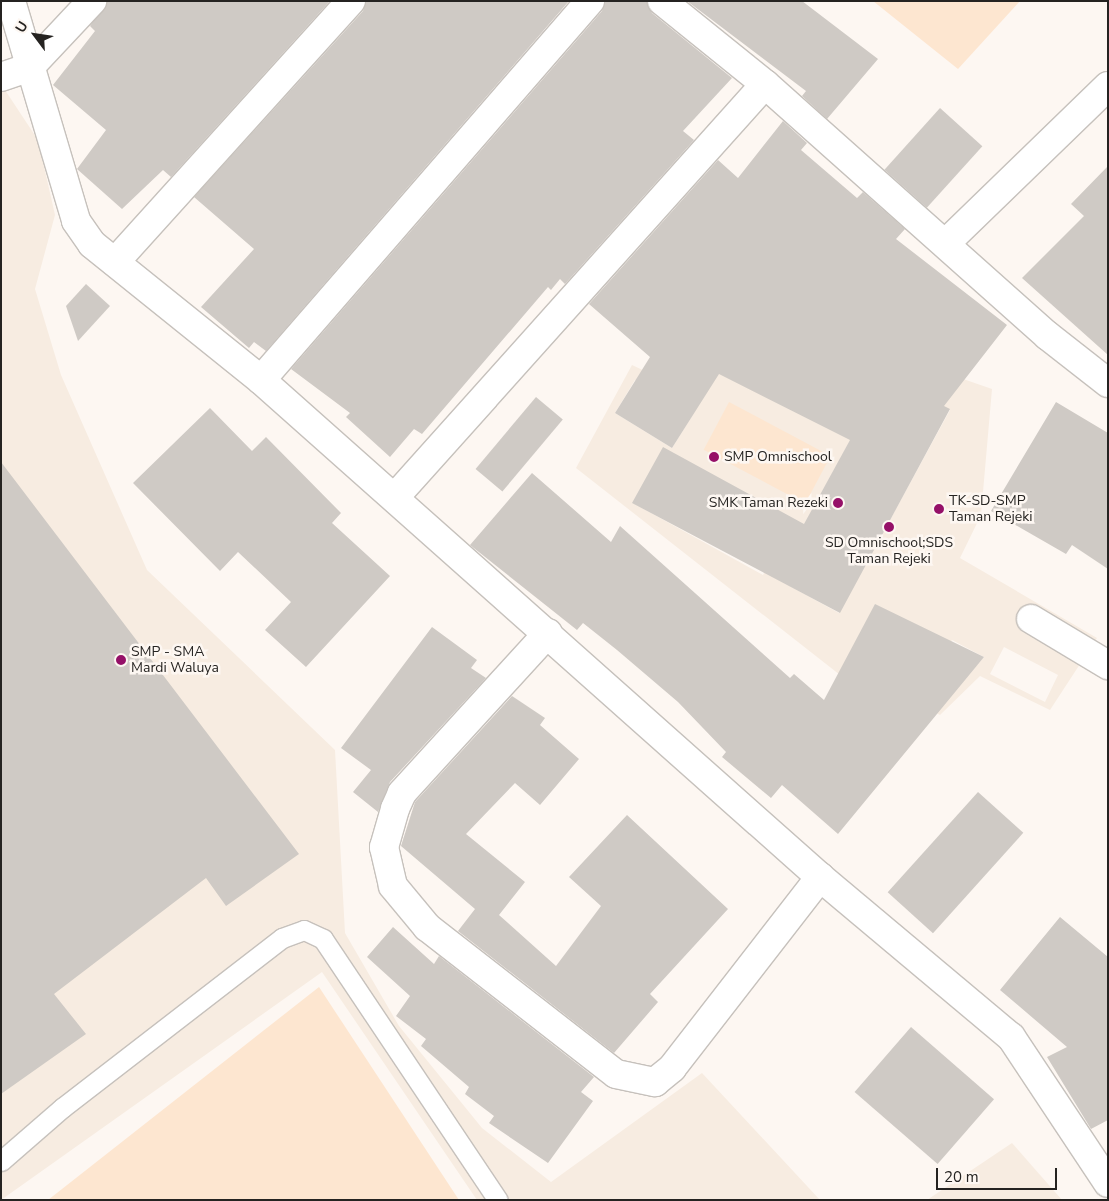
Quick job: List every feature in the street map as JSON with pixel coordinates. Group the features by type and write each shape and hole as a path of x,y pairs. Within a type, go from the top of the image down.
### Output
{"street":[{"path":"11,1 76,221 92,244 260,380 395,497 820,877 1011,1037 1108,1183"},
{"path":"1,77 30,67 92,1"},
{"path":"115,262 351,1"},
{"path":"260,380 590,1"},
{"path":"662,1 765,84 947,242 1048,336 1108,383"},
{"path":"395,497 765,84"},
{"path":"947,242 1108,86"},
{"path":"1031,619 1108,665"},
{"path":"548,633 402,793 394,809 384,847 393,886 427,927 616,1074 655,1082 672,1068 820,877"}],"lane":[{"path":"1,1161 62,1108 274,944 304,930 323,939 498,1200"}],"shaded area":[{"path":"873,1 1020,1 958,69"},
{"name":"SMP - SMA Mardi Waluya","path":"5,90 38,140 55,215 35,289 61,375 147,570 335,750 345,933 399,1026 482,1128 551,1182 702,1073 820,1200 477,1200 322,972 1,1200 1,91"},
{"name":"TK-SD-SMP Taman Rejeki","path":"731,310 894,355 992,389 981,515 960,558 1097,638 1050,710 980,676 940,715 880,683 863,693 576,468 632,365 683,389","holes":["886,375 950,410 839,613 775,578","635,380 692,416 672,448 615,413","633,503 794,519 763,575","952,640 984,657 938,710 935,668","1004,647 1058,675 1045,702 990,674"]},
{"path":"729,402 831,456 805,504 704,450"},
{"path":"319,987 459,1200 48,1200"},
{"path":"1012,1143 1062,1200 927,1200"}],"building":[{"path":"107,1 330,1 171,177 163,170 122,209 77,169 106,130 53,85 95,31 90,26"},
{"path":"366,1 569,1 266,351 254,342 249,348 201,307 254,249 194,197 363,11"},
{"path":"605,1 647,1 652,13 732,78 683,131 694,140 565,284 560,279 551,290 548,287 422,434 414,429 390,457 346,417 350,413 291,369 602,11"},
{"path":"687,1 802,1 878,59 827,119 802,96 806,91"},
{"path":"940,108 982,146 927,208 884,170"},
{"path":"783,121 807,143 801,150 857,198 863,192 905,229 896,239 1007,325 944,406 950,409 840,613 632,503 663,447 804,524 850,440 719,374 672,448 615,413 650,357 589,304 718,160 738,178"},
{"path":"1108,166 1108,355 1022,278 1084,216 1071,204"},
{"path":"86,284 110,306 78,341 66,306"},
{"path":"536,397 563,419 502,492 476,469"},
{"path":"1056,402 1108,433 1108,569 1072,545 1066,554 991,511"},
{"path":"210,408 252,451 266,437 341,513 332,523 390,576 306,667 265,630 291,602 238,552 220,571 133,483"},
{"path":"1,462 299,854 226,906 206,878 54,994 86,1034 1,1094"},
{"path":"532,473 611,542 620,526 790,678 794,674 824,700 875,604 984,657 838,834 782,785 771,798 722,757 726,752 678,702 617,650 583,623 577,630 470,545"},
{"path":"432,627 477,660 471,668 486,678 390,782 378,812 353,792 371,770 341,748"},
{"path":"512,696 545,718 540,725 579,759 540,805 515,783 466,834 525,882 499,915 556,966 601,906 569,877 627,815 728,909 650,994 658,1002 614,1053 458,931 475,909 401,846 415,802"},
{"path":"978,792 1023,833 933,933 888,892"},
{"path":"1060,917 1108,957 1108,1120 1091,1129 1047,1057 1067,1047 1000,990"},
{"path":"393,927 434,964 439,956 594,1077 581,1092 593,1101 548,1163 489,1123 494,1116 465,1094 469,1087 421,1046 426,1039 396,1016 410,996 367,957"},
{"path":"911,1027 994,1099 938,1164 855,1092"}],"place":[{"name":"SMP Omnischool","path":"714,457"},
{"name":"SMK Taman Rezeki","path":"838,503"},
{"name":"TK-SD-SMP Taman Rejeki","path":"939,509"},
{"name":"SD Omnischool;SDS Taman Rejeki","path":"889,527"},
{"name":"SMP - SMA Mardi Waluya","path":"121,660"}]}
